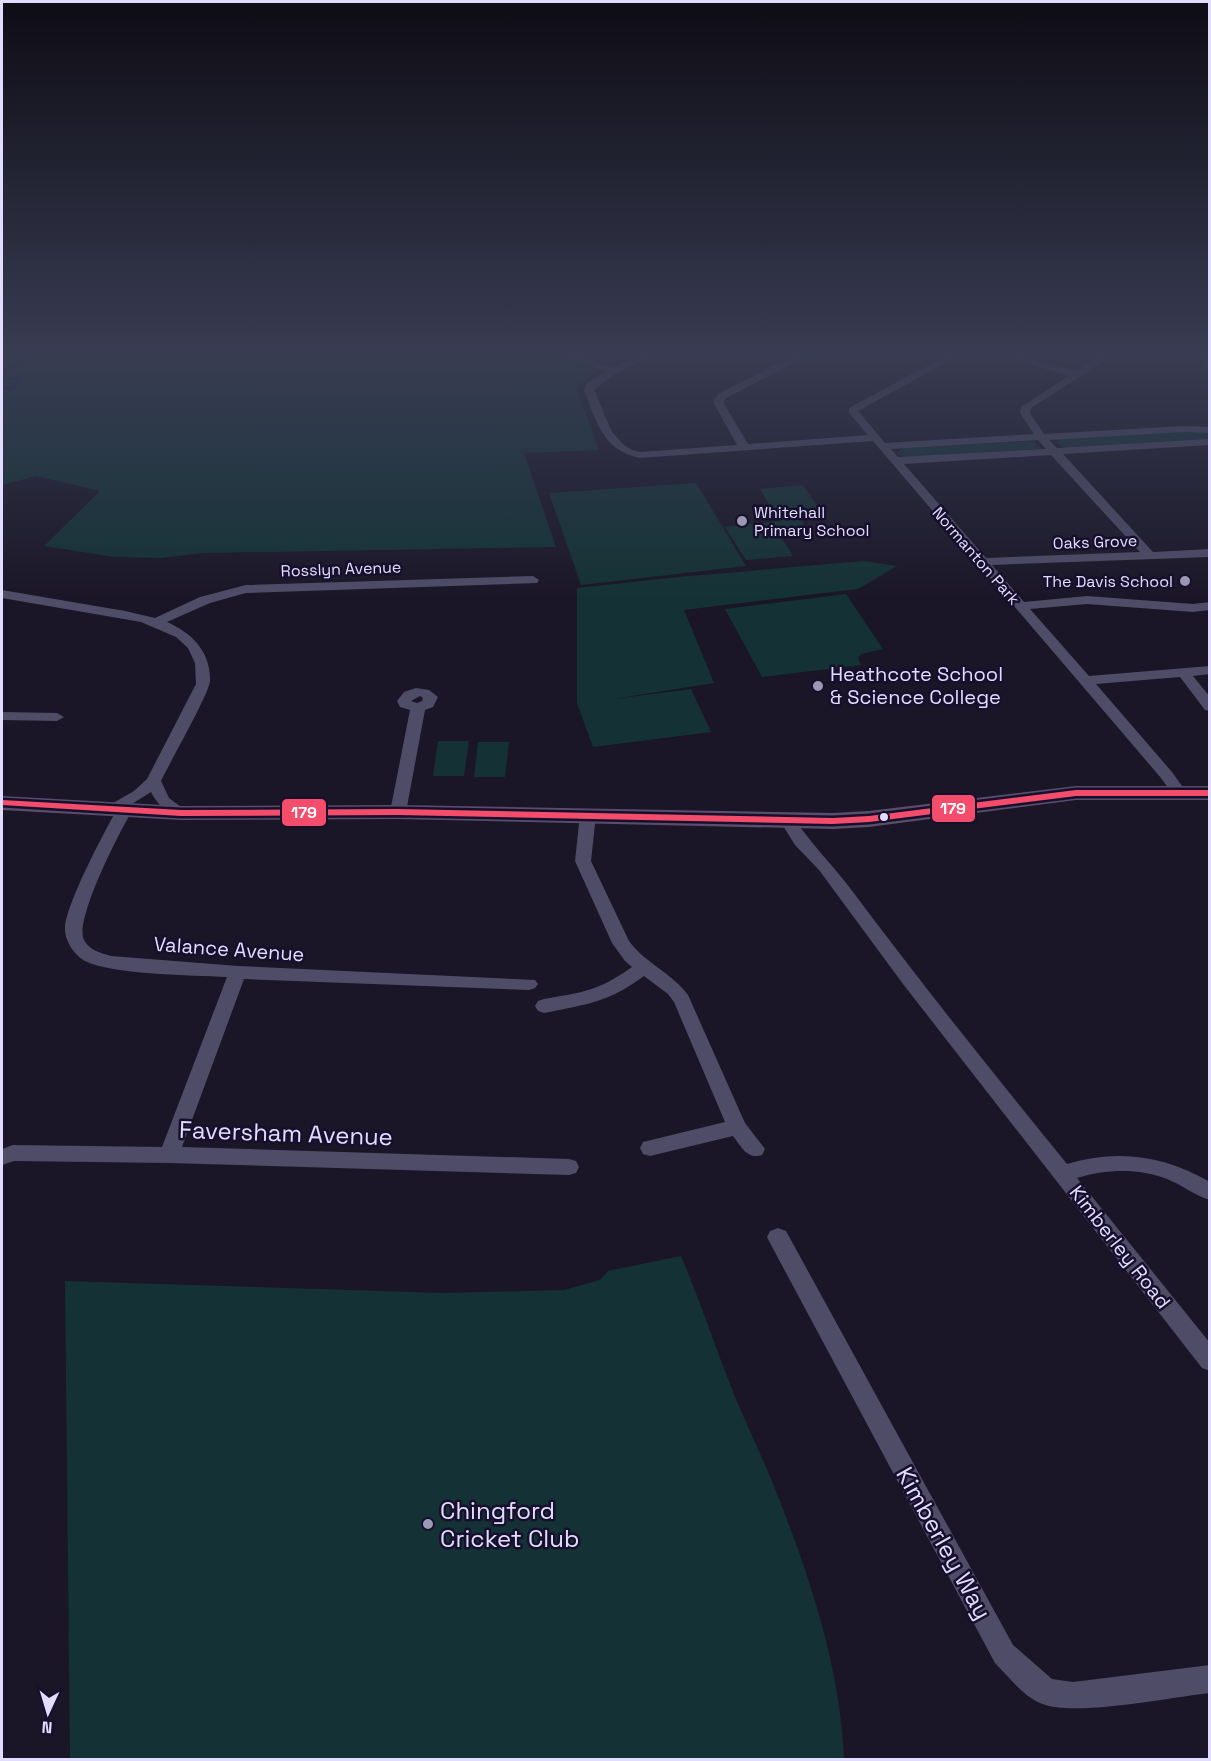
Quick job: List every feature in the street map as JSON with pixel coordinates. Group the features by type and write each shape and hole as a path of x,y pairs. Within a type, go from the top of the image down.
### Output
{"main road":[{"path":"2,803 181,813 398,812 789,821 869,819 1076,793 1209,793"}],"street":[{"path":"610,434 615,446 640,455 744,447 1100,434"},
{"path":"737,434 744,447"},
{"name":"Normanton Park","path":"872,434 1167,775 1179,793"},
{"path":"1039,434 1149,556"},
{"path":"894,461 1209,442"},
{"name":"Oaks Grove","path":"982,562 1209,553"},
{"name":"Rosslyn Avenue","path":"156,622 205,600 246,589 533,580"},
{"path":"2,594 156,622 175,630 189,641 205,668 203,684 153,780 117,810"},
{"path":"1019,606 1087,600 1193,608 1209,606"},
{"path":"1084,681 1209,670"},
{"path":"1183,672 1209,707"},
{"path":"398,812 418,708"},
{"path":"2,716 57,717"},
{"path":"153,780 163,801 181,813"},
{"name":"Valance Avenue","path":"117,810 79,905 73,928 76,942 90,956 111,962 238,972 529,984"},
{"path":"588,815 583,861 621,944 631,957 674,989 682,1000 737,1127 754,1149"},
{"name":"Kimberley Road","path":"789,821 801,841 825,866 909,980 1209,1361"},
{"path":"544,1006 597,996 616,987 644,967"},
{"path":"169,1155 238,972"},
{"path":"650,1148 737,1127"},
{"name":"Faversham Avenue","path":"2,1157 13,1153 169,1155 569,1167"},
{"path":"1062,1174 1099,1164 1126,1161 1158,1168 1194,1182 1209,1192"},
{"name":"Kimberley Way","path":"778,1237 1004,1654 1046,1692 1073,1696 1209,1679"}],"green space":[{"path":"2,434 593,434 599,450 524,453 556,547 203,553 161,558 115,557 44,546 100,491 36,476 2,485"},
{"path":"1143,434 1210,434 1206,440 1064,448 1056,442 1061,439"},
{"path":"1033,441 1040,449 908,458 896,454 903,448"},
{"path":"696,483 746,566 581,585 549,493"},
{"path":"803,485 820,510 796,512 809,532 796,538 781,537 793,556 746,560 725,527 779,521 760,489"},
{"path":"864,561 897,566 858,589 684,610 714,683 613,699 691,689 711,732 593,747 577,703 577,588"},
{"path":"846,594 883,649 861,654 858,658 861,665 762,677 725,609"},
{"path":"438,741 469,741 464,776 433,776"},
{"path":"478,742 509,742 505,777 474,777"},
{"name":"Chingford Cricket Club","path":"681,1256 809,1581 820,1616 836,1687 844,1759 70,1759 65,1281 444,1293 564,1290 600,1280 608,1271"}],"transit line":[{"name":"179","path":"2,803 181,813 398,812 833,821 869,819 1076,793 1210,793"}],"place":[{"name":"Whitehall Primary School","path":"742,521"},
{"name":"The Davis School","path":"1185,581"},
{"name":"Heathcote School & Science College","path":"818,686"},
{"name":"Chingford Cricket Club","path":"428,1524"}]}
